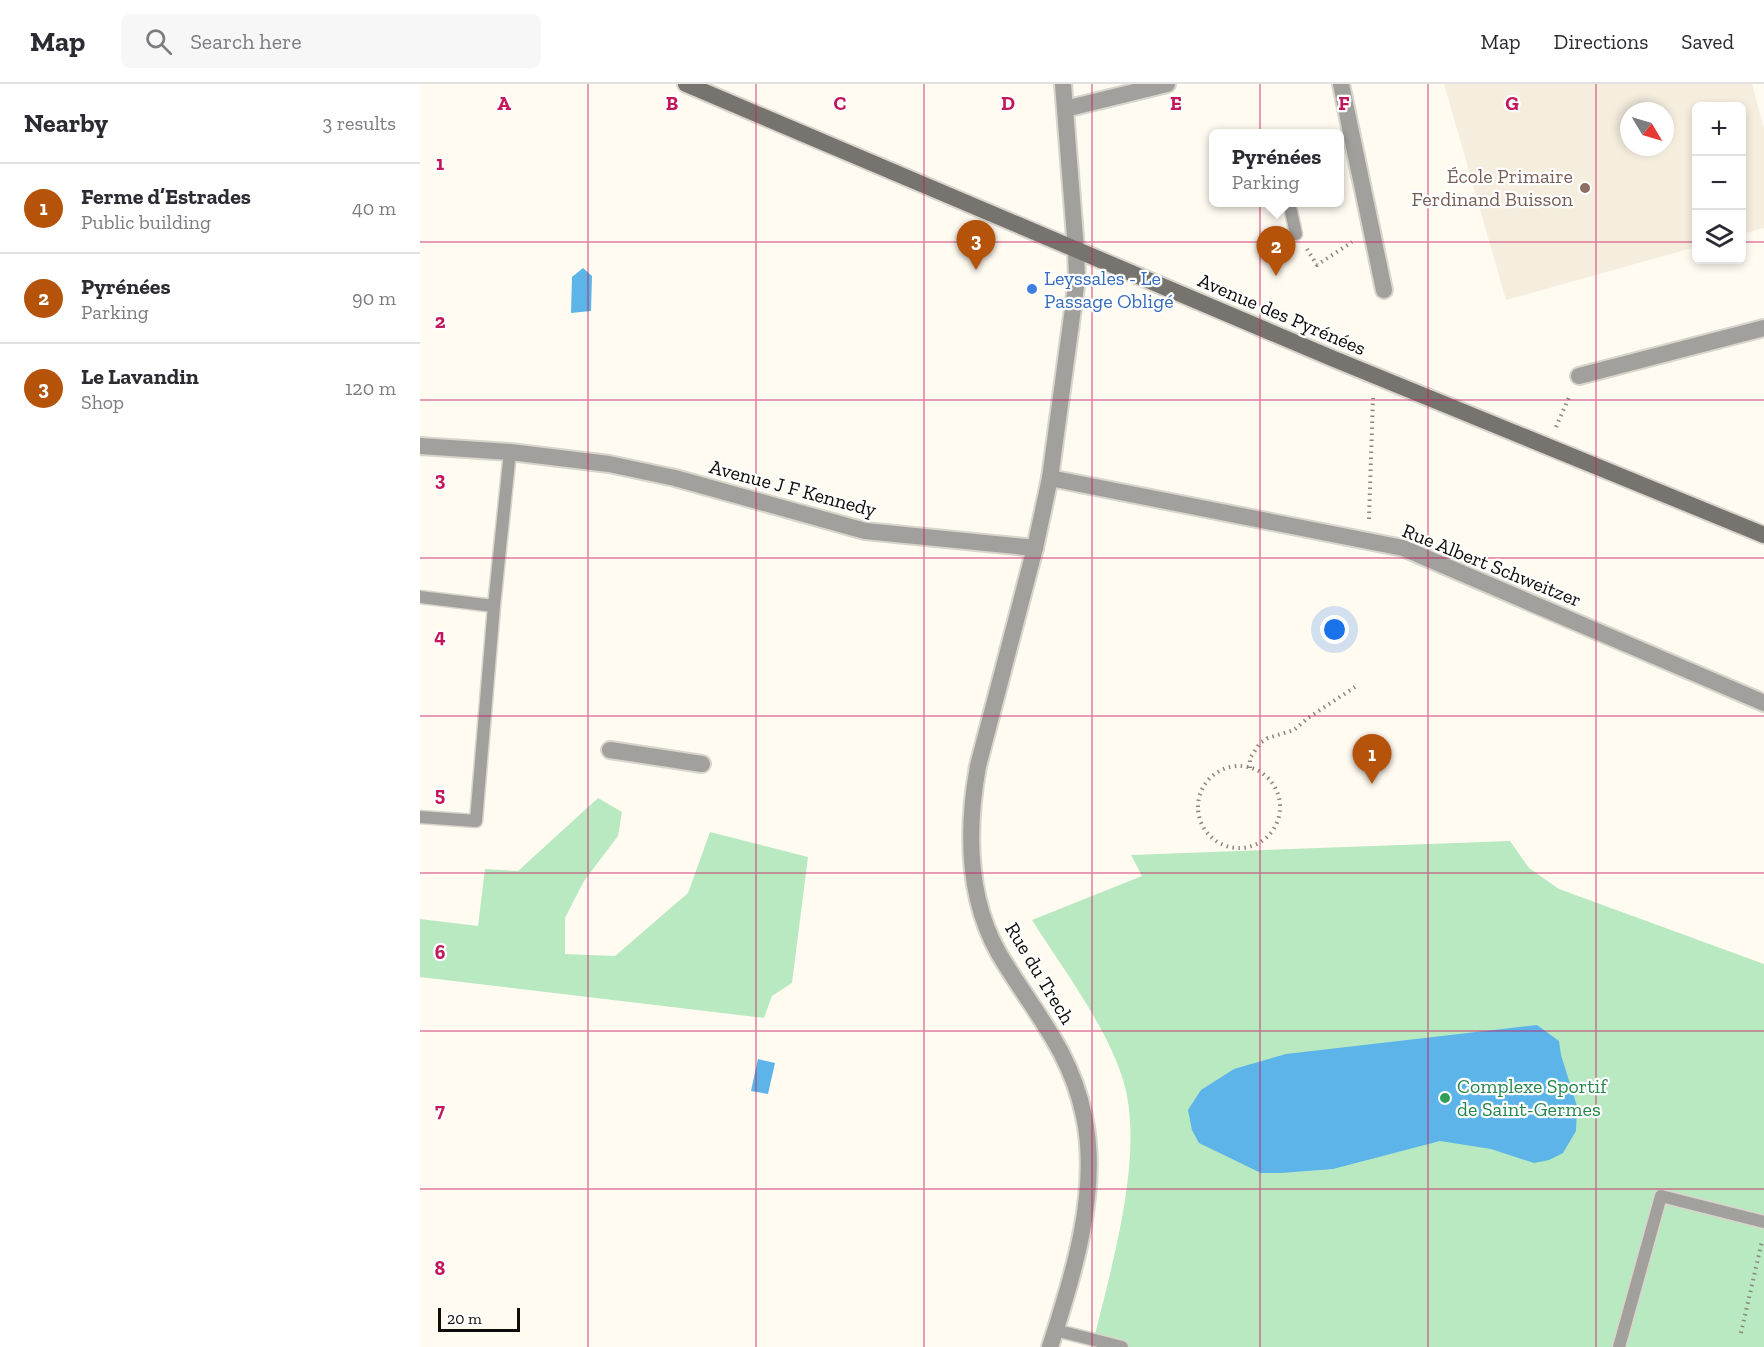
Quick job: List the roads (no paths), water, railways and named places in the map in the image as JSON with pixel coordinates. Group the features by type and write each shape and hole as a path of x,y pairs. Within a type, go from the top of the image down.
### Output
{"main road":[{"name":"Avenue des Pyrénées","path":"686,84 1374,376 1764,536"}],"street":[{"path":"1035,548 1050,478 1077,279 1063,84"},
{"path":"1065,109 1167,84"},
{"path":"1341,84 1345,134 1372,229 1384,290"},
{"path":"1579,376 1764,328"},
{"name":"Avenue J F Kennedy","path":"420,446 510,452 609,464 675,478 865,531 1035,548"},
{"name":"Rue Albert Schweitzer","path":"1050,478 1403,548 1764,703"},
{"name":"Rue du Trech","path":"1035,548 978,766 972,798 970,838 977,893 986,923 998,951 1060,1048 1072,1073 1084,1117 1089,1179 1084,1216 1063,1308 1050,1347"},
{"path":"610,750 702,764"}],"lane":[{"path":"1290,207 1296,234"},
{"path":"420,817 476,821 494,606 510,452"},
{"path":"420,597 494,606"},
{"path":"1619,1347 1660,1196 1764,1222"},
{"path":"1055,1330 1122,1347"}],"water":[{"path":"583,268 592,276 591,311 571,313 572,277"},
{"path":"1537,1025 1559,1041 1561,1055 1577,1106 1576,1131 1563,1153 1549,1160 1534,1163 1491,1149 1440,1141 1333,1169 1261,1173 1199,1143 1192,1130 1188,1110 1201,1090 1234,1069 1286,1054"},
{"path":"758,1059 775,1063 768,1094 751,1091"}],"place":[{"name":"École Primaire Ferdinand Buisson","path":"1585,188"},
{"name":"Le Lavandin","path":"976,270"},
{"name":"Pyrénées","path":"1276,276"},
{"name":"Leyssales - Le Passage Obligé","path":"1032,289"},
{"name":"Ferme d’Estrades","path":"1372,784"},
{"name":"Complexe Sportif de Saint-Germes","path":"1445,1098"}]}
